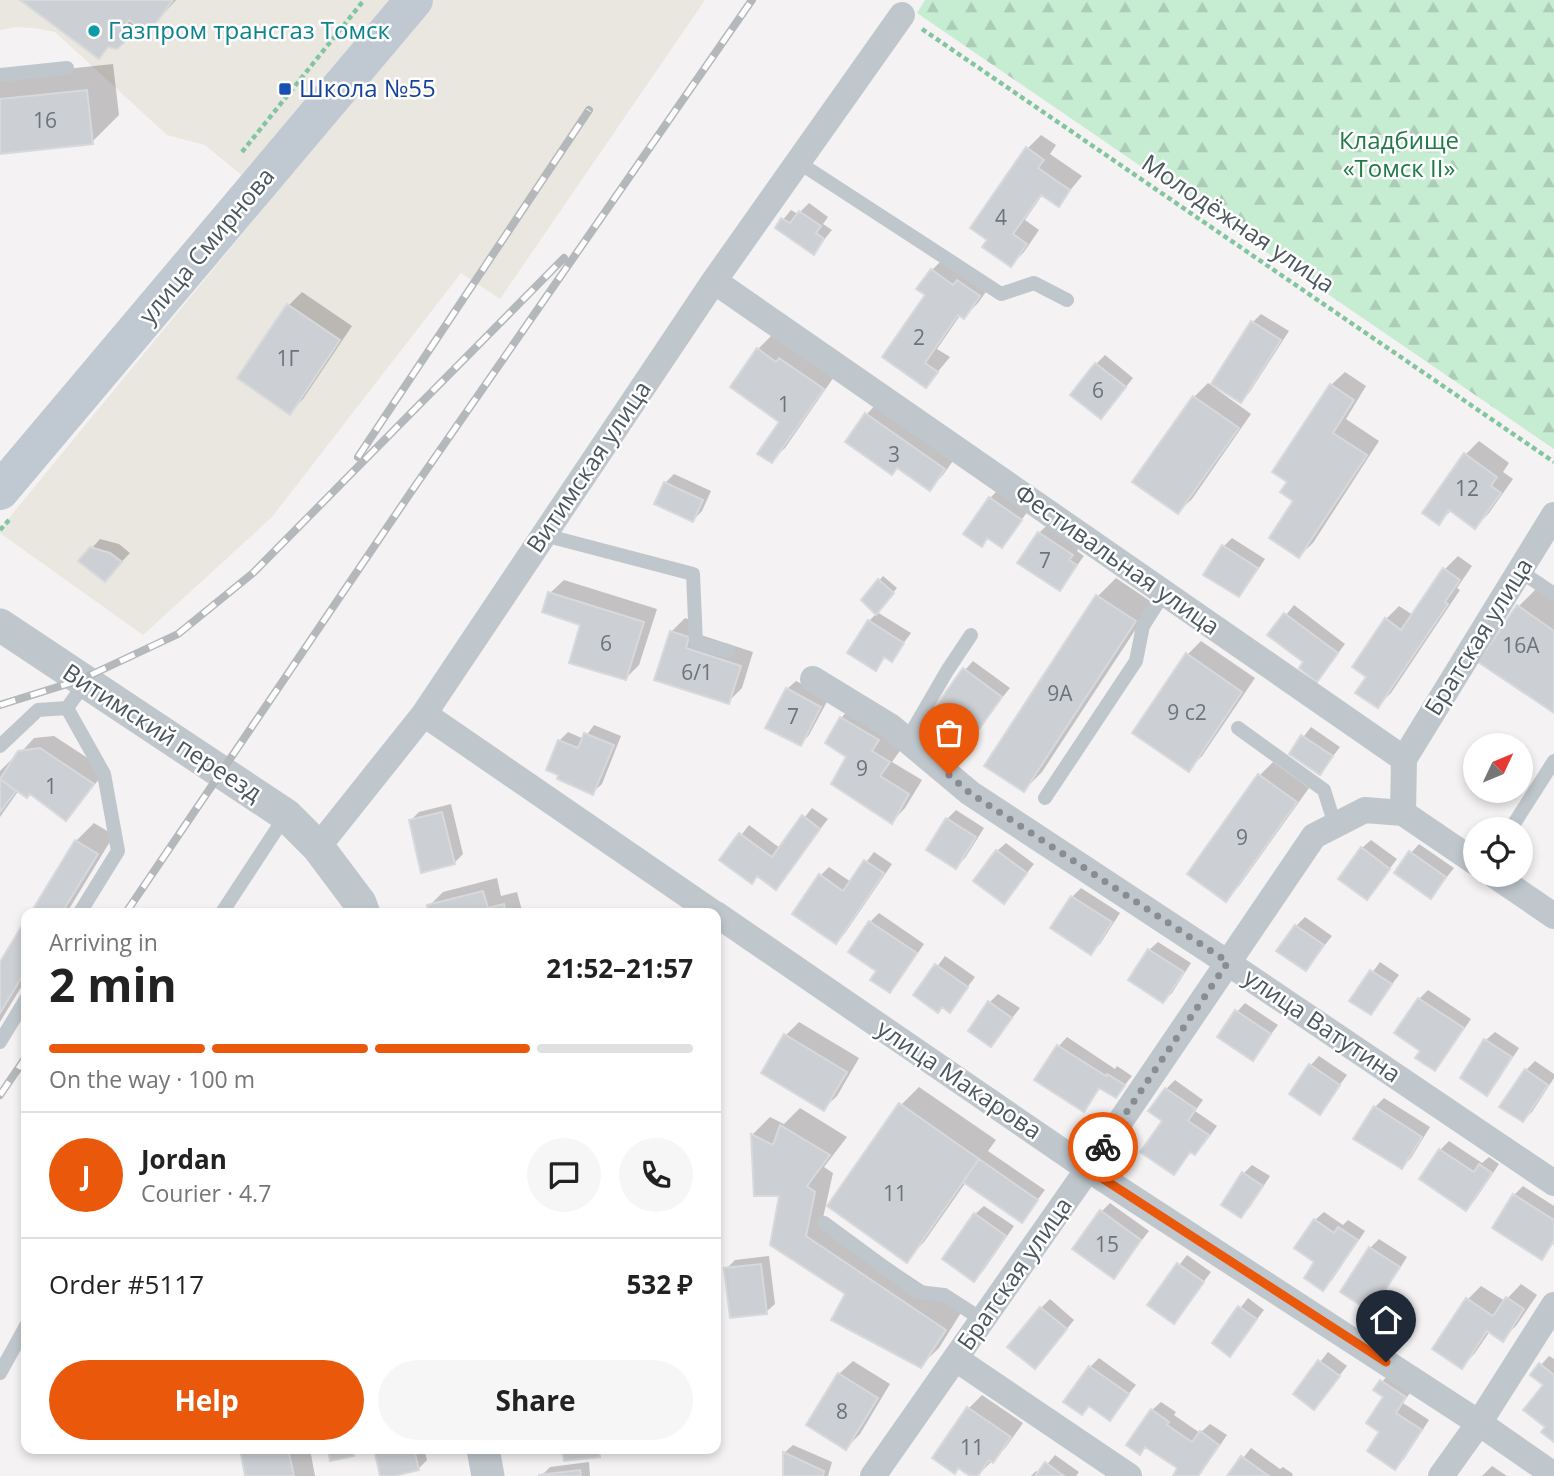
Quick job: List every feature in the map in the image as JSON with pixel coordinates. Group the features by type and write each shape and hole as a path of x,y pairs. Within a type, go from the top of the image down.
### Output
{"main road":[{"name":"улица Смирнова","path":"7,478 414,0"}],"street":[{"name":"Витимская улица","path":"318,847 424,714 714,281 902,15"},
{"name":"Фестивальная улица","path":"714,281 1404,759"},
{"name":"Братская улица","path":"1404,759 1554,515"},
{"name":"Витимский переезд","path":"0,625 76,696 286,816 318,847"},
{"name":"улица Ватутина","path":"813,679 890,726 970,793 1228,962 1554,1183"},
{"name":"улица Макарова","path":"424,714 706,908"},
{"path":"1404,759 1403,813 1463,854"},
{"name":"Братская улица","path":"873,1476 1088,1169 1314,836 1365,810 1403,813"},
{"path":"318,847 362,908"},
{"path":"1512,887 1554,916"},
{"name":"улица Макарова","path":"721,918 1088,1169 1479,1423 1554,1475"},
{"path":"1441,1476 1479,1423 1554,1305"},
{"path":"956,1359 1129,1476"},
{"path":"484,1454 488,1476"}],"lane":[{"path":"0,75 67,68"},
{"path":"798,162 1001,295 1034,283 1067,300"},
{"path":"544,535 693,574 696,643 729,651"},
{"path":"1520,571 1554,594"},
{"path":"1045,798 1136,661 1143,626 1164,593"},
{"path":"907,740 971,635"},
{"path":"0,746 38,710 76,696 104,774 118,851 83,908"},
{"path":"1238,728 1324,790 1335,825"},
{"path":"1518,817 1554,761"},
{"path":"225,908 286,816"},
{"path":"0,1042 21,1007"},
{"path":"824,1223 918,1292 944,1295 983,1320"},
{"path":"0,1373 21,1335"}],"path":[{"name":"Молодёжная улица","path":"902,15 1554,462"}],"shaded area":[{"name":"Газпром трансгаз Томск","path":"0,0 390,0 245,178 205,145 167,135 55,32 16,27 0,30"},
{"path":"434,0 705,0 500,299 461,273 272,517 143,635 0,533 0,529"}],"green space":[{"name":"Кладбище «Томск II»","path":"925,0 1554,0 1554,449 917,13"}],"building":[{"name":"Газпром трансгаз Томск","path":"20,0 173,0 148,34 129,20 123,28 127,35 124,43 117,49 108,47 99,59"},
{"path":"87,90 93,144 0,154 0,99"},
{"path":"1026,147 1044,160 1038,168 1070,190 1059,207 1041,195 1013,234 1027,244 1011,267 982,247 987,240 970,228"},
{"path":"799,211 821,226 816,233 824,239 814,255 775,228 781,218 790,223"},
{"path":"931,269 953,285 957,280 980,296 964,319 958,315 925,363 938,372 926,388 882,357 925,295 916,289"},
{"path":"287,304 340,340 290,415 237,378"},
{"path":"1251,321 1281,340 1241,403 1211,384"},
{"path":"757,348 776,362 779,358 824,389 772,463 757,454 779,422 730,387"},
{"path":"1095,363 1126,387 1101,419 1070,395"},
{"path":"1330,384 1354,400 1333,433 1367,455 1299,558 1269,538 1293,501 1280,492 1287,482 1272,472"},
{"path":"1193,396 1239,428 1178,514 1132,482"},
{"path":"865,413 945,469 930,491 897,468 892,475 845,442"},
{"path":"1464,453 1497,477 1491,486 1501,493 1475,529 1449,510 1439,525 1422,513"},
{"path":"664,482 703,500 693,522 654,504"},
{"path":"989,497 1022,520 1002,548 987,538 982,547 963,534"},
{"path":"1038,532 1073,555 1069,560 1077,565 1060,591 1017,563"},
{"path":"1222,545 1258,568 1239,597 1203,575"},
{"path":"90,547 110,553 122,562 105,582 78,561"},
{"path":"1443,568 1460,580 1445,602 1448,604 1378,708 1355,693 1366,677 1352,667 1385,618 1401,630"},
{"path":"878,579 894,593 876,615 861,600"},
{"path":"548,592 644,622 626,680 569,663 580,625 542,612"},
{"path":"1096,595 1136,621 1024,792 984,766"},
{"path":"1517,605 1554,631 1554,713 1478,662"},
{"path":"1284,613 1338,653 1317,682 1299,668 1303,662 1267,635"},
{"path":"868,620 904,643 892,662 884,657 876,671 847,653"},
{"path":"670,631 689,637 686,648 741,666 729,704 654,680"},
{"path":"1186,653 1242,692 1189,772 1132,733"},
{"path":"963,668 1002,697 972,739 933,710"},
{"path":"786,688 821,707 801,746 765,728"},
{"path":"840,717 879,740 872,751 890,762 880,776 909,794 892,824 831,784 846,757 825,743"},
{"path":"584,733 614,745 593,795 557,779 558,775 546,770 558,740 578,748"},
{"path":"1301,735 1333,756 1320,775 1289,754"},
{"path":"40,748 94,784 66,821 30,794 27,798 0,779 18,751"},
{"path":"1258,774 1297,802 1226,902 1187,874"},
{"path":"0,779 16,791 0,812"},
{"path":"442,812 455,864 421,873 409,820"},
{"path":"802,815 820,829 776,890 757,876 752,884 719,860 739,833 772,857"},
{"path":"946,818 976,837 956,869 926,850"},
{"path":"75,840 98,854 65,908 34,908"},
{"path":"1361,847 1390,869 1367,900 1338,879"},
{"path":"996,850 1027,873 1004,904 973,881"},
{"path":"1409,851 1446,877 1431,899 1394,873"},
{"path":"864,860 884,873 836,944 792,914 819,874 843,891"},
{"path":"483,891 488,908 428,908 427,905"},
{"path":"1071,896 1112,922 1091,955 1050,928"},
{"path":"504,904 505,908 488,908"},
{"path":"869,921 917,953 890,993 870,980 876,971 848,952"},
{"path":"1295,925 1324,945 1306,971 1276,951"},
{"path":"21,927 21,978 0,1013 0,962"},
{"path":"1148,949 1184,972 1163,1003 1128,980"},
{"path":"935,964 968,987 950,1013 942,1007 938,1013 913,995"},
{"path":"1370,970 1392,984 1371,1015 1349,1001"},
{"path":"1418,998 1464,1028 1435,1071 1415,1058 1420,1051 1394,1033"},
{"path":"988,1001 1012,1018 991,1047 968,1031"},
{"path":"1235,1010 1271,1034 1253,1061 1217,1037"},
{"path":"784,1034 847,1072 824,1111 761,1073"},
{"path":"1484,1039 1512,1057 1487,1096 1460,1078"},
{"path":"1057,1045 1125,1085 1116,1098 1099,1088 1084,1112 1034,1080"},
{"path":"1309,1064 1340,1085 1320,1115 1289,1094"},
{"path":"1525,1069 1548,1085 1523,1122 1499,1107"},
{"path":"1165,1088 1196,1109 1188,1121 1209,1135 1195,1155 1190,1152 1174,1175 1140,1152 1162,1121 1148,1111"},
{"path":"899,1103 979,1159 907,1263 827,1206"},
{"path":"1374,1106 1422,1137 1402,1169 1353,1139"},
{"path":"780,1125 830,1155 807,1186 815,1192 806,1236 946,1330 921,1368 831,1320 845,1294 770,1245 779,1196 754,1196 751,1134 773,1145"},
{"path":"1439,1149 1474,1172 1479,1164 1492,1173 1466,1211 1419,1179"},
{"path":"979,1159 1038,1200 1022,1223 963,1182"},
{"path":"1242,1172 1263,1186 1241,1218 1221,1205"},
{"path":"1513,1194 1554,1220 1554,1240 1542,1260 1492,1228"},
{"path":"1100,1210 1141,1240 1114,1279 1072,1249"},
{"path":"974,1213 1006,1236 974,1282 942,1259"},
{"path":"1314,1219 1334,1233 1338,1227 1358,1240 1323,1291 1304,1278 1314,1262 1294,1248"},
{"path":"1369,1247 1400,1267 1371,1312 1340,1292"},
{"path":"1177,1263 1204,1282 1174,1324 1147,1305"},
{"path":"761,1264 767,1314 730,1318 724,1268"},
{"path":"1506,1297 1524,1309 1503,1342 1487,1331 1462,1369 1432,1349 1466,1298 1493,1316"},
{"path":"1238,1306 1257,1319 1230,1357 1212,1343"},
{"path":"1040,1307 1067,1329 1035,1369 1007,1347"},
{"path":"1318,1360 1340,1376 1314,1410 1293,1394"},
{"path":"1539,1363 1554,1375 1554,1442 1541,1432 1545,1427 1523,1410 1543,1385 1530,1375"},
{"path":"1089,1366 1129,1394 1110,1421 1089,1406 1082,1415 1063,1402"},
{"path":"838,1373 878,1398 846,1450 806,1425"},
{"path":"1380,1380 1406,1397 1396,1413 1422,1430 1395,1470 1367,1451 1379,1432 1366,1423 1383,1397 1373,1390"},
{"path":"967,1407 1011,1437 993,1463 989,1460 978,1476 970,1476 958,1468 955,1474 932,1458"},
{"path":"1151,1409 1169,1422 1167,1425 1192,1442 1200,1431 1219,1445 1198,1476 1173,1476 1177,1468 1145,1447 1140,1455 1126,1445"},
{"path":"783,1452 824,1471 823,1476 783,1476"},
{"path":"241,1454 289,1454 294,1476 245,1476"},
{"path":"329,1454 354,1456 330,1461"},
{"path":"375,1454 415,1454 419,1470 394,1476 380,1476"},
{"path":"563,1454 600,1454 600,1457 564,1461"},
{"path":"1241,1456 1269,1476 1227,1476"},
{"path":"1045,1462 1064,1476 1035,1476"},
{"path":"580,1470 581,1476 539,1476 539,1475"}],"railway":[{"path":"129,908 411,492 752,0"},
{"path":"358,457 589,110"},
{"path":"0,705 80,680 178,634 253,573 564,258"},
{"path":"0,1095 21,1064"}],"way so far":[{"path":"949,775 970,793 1228,962 1103,1147"}],"place":[{"name":"Газпром трансгаз Томск","path":"94,31"},
{"name":"Школа №55","path":"285,89"}],"route":[{"path":"1103,1147 1088,1169 1386,1362"}]}
